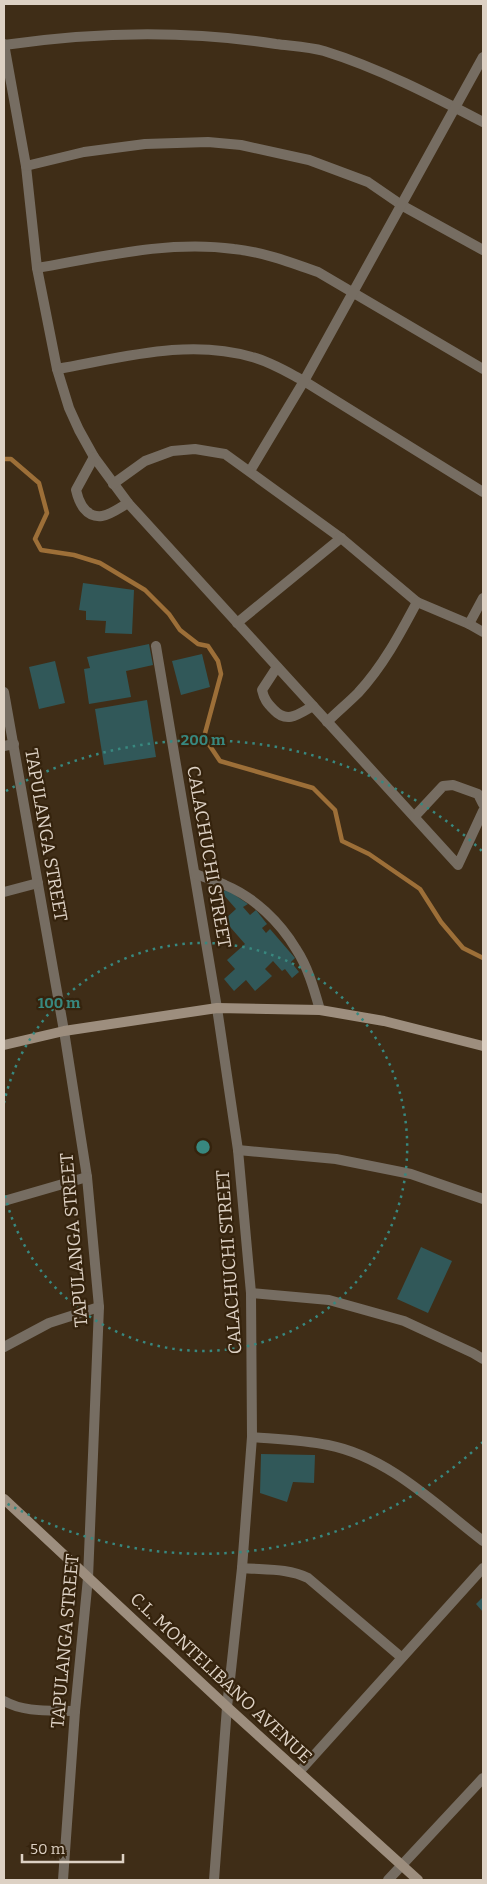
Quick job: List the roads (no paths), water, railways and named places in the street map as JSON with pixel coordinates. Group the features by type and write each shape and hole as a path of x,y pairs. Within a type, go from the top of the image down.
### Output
{"street":[{"path":"483,122 372,69 323,51 231,37 158,35 100,36 4,45 26,166 37,268 57,369 69,408 94,457 128,503 458,865 483,811"},
{"path":"250,471 304,381 403,206 483,57"},
{"path":"26,166 84,152 145,144 208,142 241,144 309,160 368,182 403,206 483,250"},
{"path":"37,268 161,248 196,246 233,248 289,261 318,272 352,294 483,369"},
{"path":"57,369 170,350 195,348 223,350 251,356 275,365 304,381 483,492"},
{"path":"113,484 145,460 172,451 195,449 225,454 341,538 417,602 483,632"},
{"path":"94,457 76,490 79,502 89,514 102,516 128,503"},
{"path":"237,623 341,538"},
{"path":"469,624 483,598"},
{"path":"327,722 358,692 376,671 398,639 417,602"},
{"name":"CALACHUCHI STREET","path":"156,646 196,874 238,1150 251,1293 252,1437 242,1568 227,1707 214,1880"},
{"path":"277,667 262,690 265,701 278,715 286,718 295,716 313,706"},
{"name":"TAPULANGA STREET","path":"4,692 9,745 38,883 88,1177 99,1308 88,1578 75,1710 64,1880"},
{"path":"415,816 443,786 453,784 478,794 483,804"},
{"path":"196,874 226,885 254,902 277,923 296,949 310,978 320,1010"},
{"path":"4,892 38,883"},
{"path":"4,1045 64,1031 217,1008 320,1010 384,1021 483,1046"},
{"path":"238,1150 336,1159 392,1170 411,1174 483,1199"},
{"path":"4,1201 88,1177"},
{"path":"251,1293 329,1300 404,1321 483,1359"},
{"path":"4,1346 49,1323 99,1308"},
{"path":"252,1437 329,1445 364,1456 388,1467 483,1541"},
{"name":"C.L. MONTELIBANO AVENUE","path":"4,1500 227,1707 418,1880"},
{"path":"242,1568 286,1571 298,1573 308,1578 401,1657"},
{"path":"299,1772 483,1568"},
{"path":"4,1701 27,1710 75,1710"},
{"path":"388,1880 483,1778"}],"waterway":[{"path":"4,459 11,459 39,483 47,513 35,539 41,550 74,555 100,563 145,590 169,614 180,630 198,644 208,646 218,661 221,674 204,737 220,761 313,788 335,810 342,841 369,854 420,889 441,922 463,948 483,958"}]}
